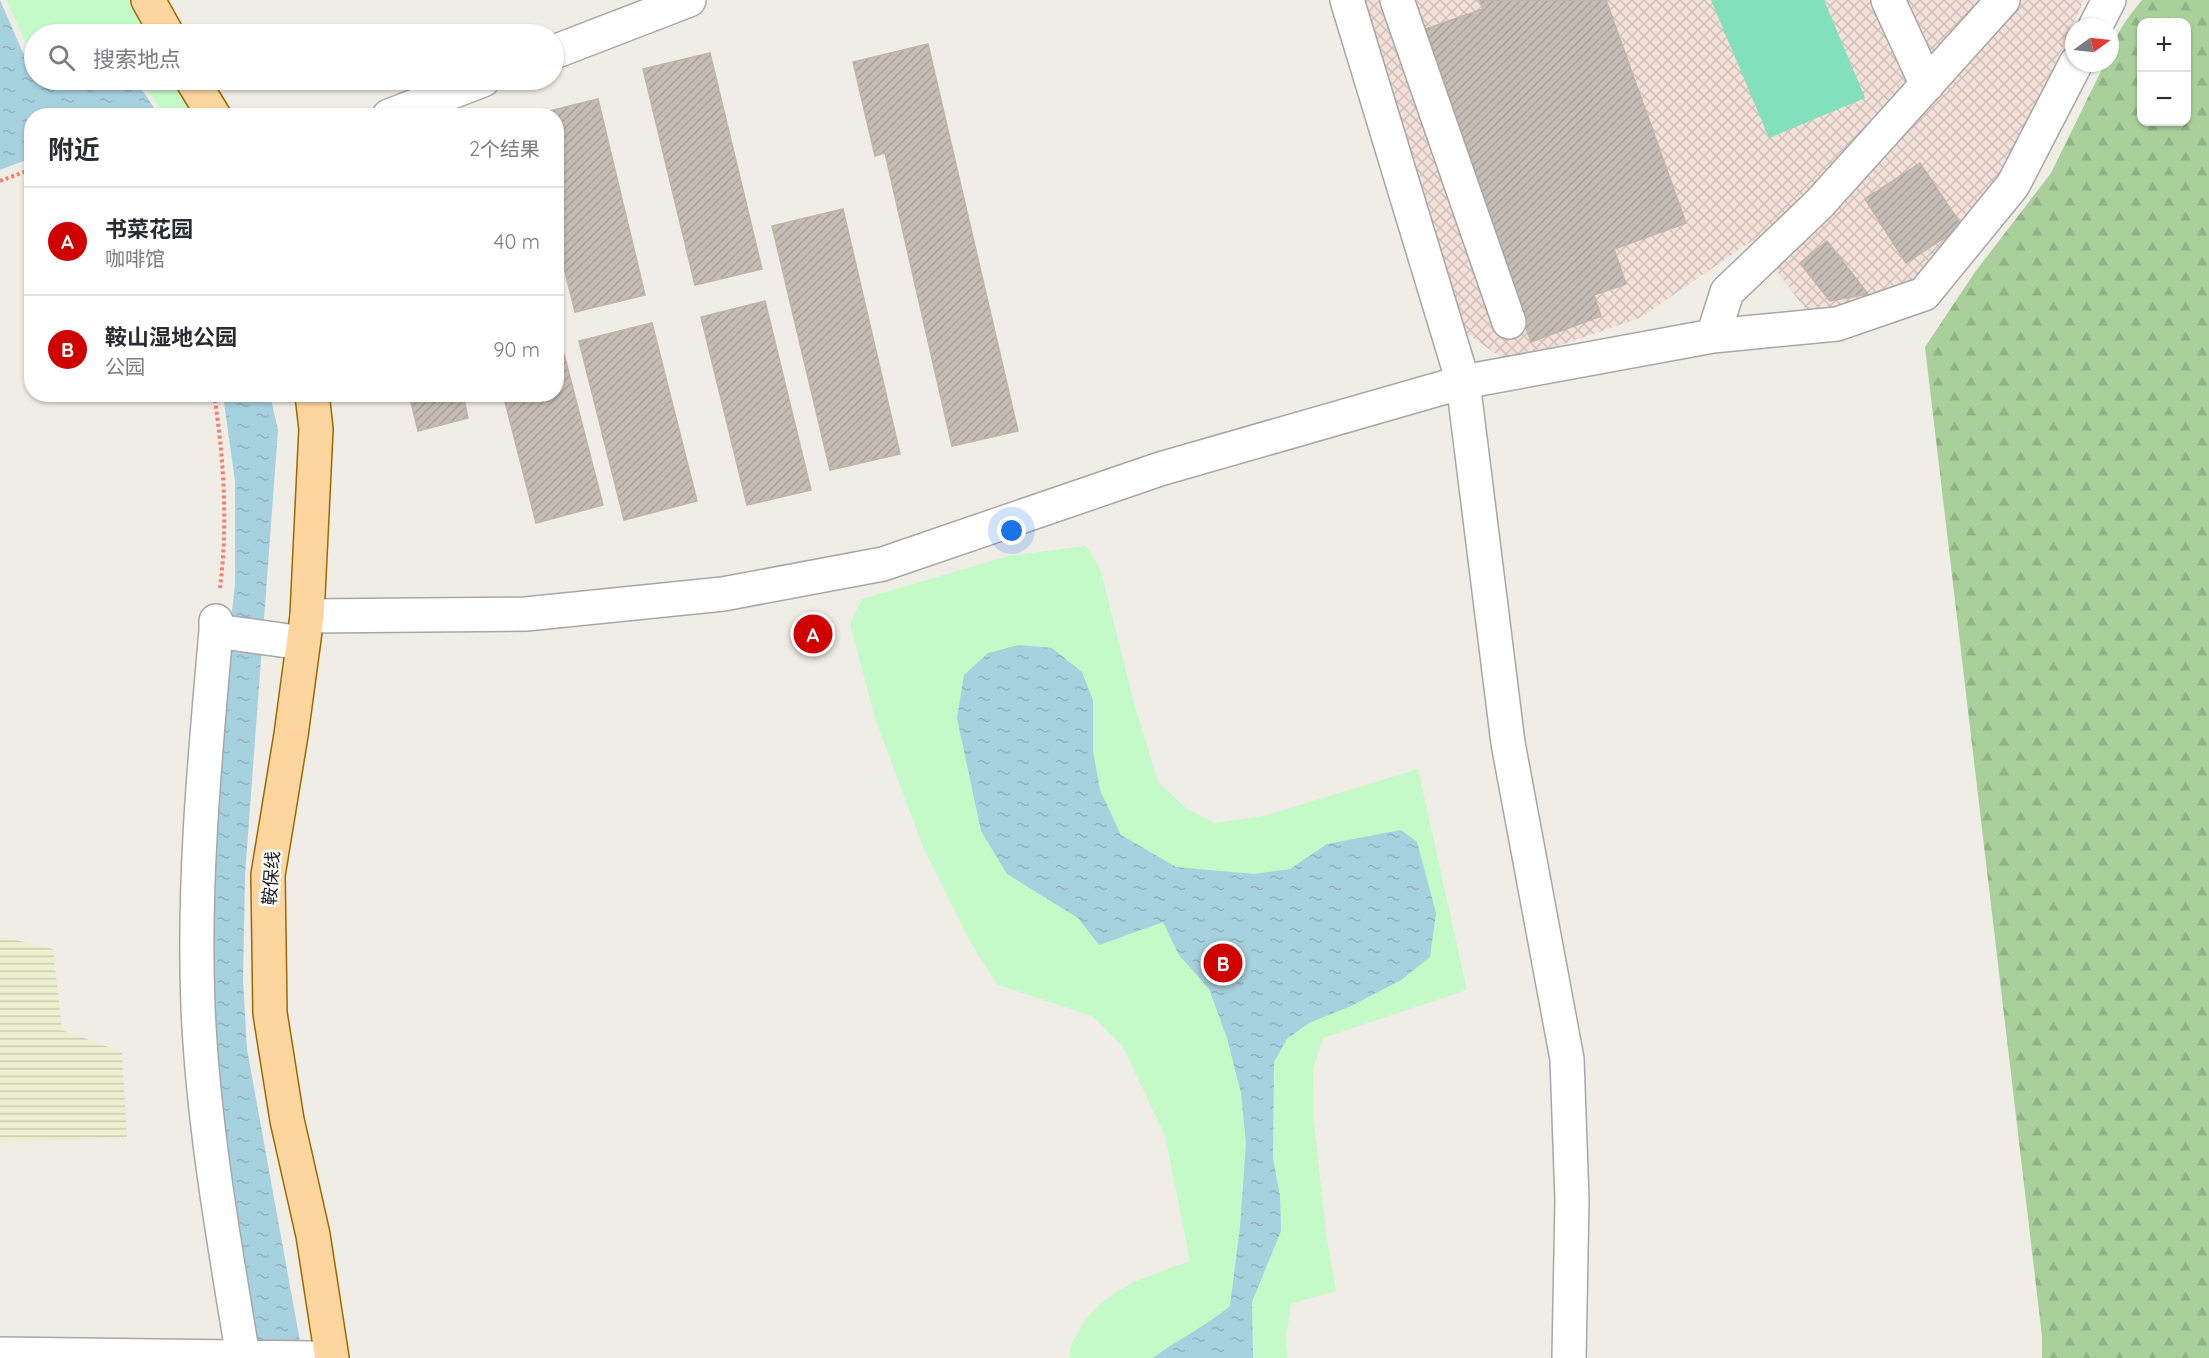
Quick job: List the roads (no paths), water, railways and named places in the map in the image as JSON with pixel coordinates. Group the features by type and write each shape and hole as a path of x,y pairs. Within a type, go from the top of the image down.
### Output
{"main road":[{"path":"148,0 161,24"},
{"path":"198,90 209,108"},
{"name":"鞍保线","path":"313,402 316,429 268,875 270,1013 286,1120 313,1235 332,1358"}],"street":[{"path":"564,48 689,0"},
{"path":"1347,0 1463,382 1508,743 1567,1059 1572,1200 1569,1358"},
{"path":"1397,0 1509,322"},
{"path":"1888,0 1927,85"},
{"path":"1713,336 1727,292 1819,204 2003,0"},
{"path":"2100,18 2109,0"},
{"path":"246,1357 203,1088 198,1005 198,838 219,628 294,632 526,614 723,594 883,564 1160,469 1463,382 1713,336 1837,324 1924,294 2013,185 2071,72"},
{"path":"410,108 457,90"},
{"path":"0,1354 310,1358"}],"water":[{"path":"0,0 24,54 24,90 142,90 154,108 24,108 24,161 0,170"},
{"path":"224,402 272,402 278,430 245,875 243,980 247,1049 303,1358 260,1358 212,1045 216,753 235,584 235,481"},
{"path":"1019,645 1052,648 1082,672 1093,700 1093,751 1100,790 1121,835 1176,867 1254,874 1290,869 1327,844 1401,830 1417,842 1436,913 1430,957 1401,980 1351,1006 1309,1023 1287,1039 1274,1062 1273,1158 1280,1196 1281,1231 1252,1302 1253,1358 1153,1358 1230,1306 1240,1227 1246,1143 1241,1093 1227,1038 1209,989 1179,955 1163,922 1099,945 1078,918 1007,874 981,831 957,718 964,675 988,653"}],"place":[{"name":"书菜花园","path":"813,634"},
{"name":"鞍山湿地公园","path":"1223,963"}]}
